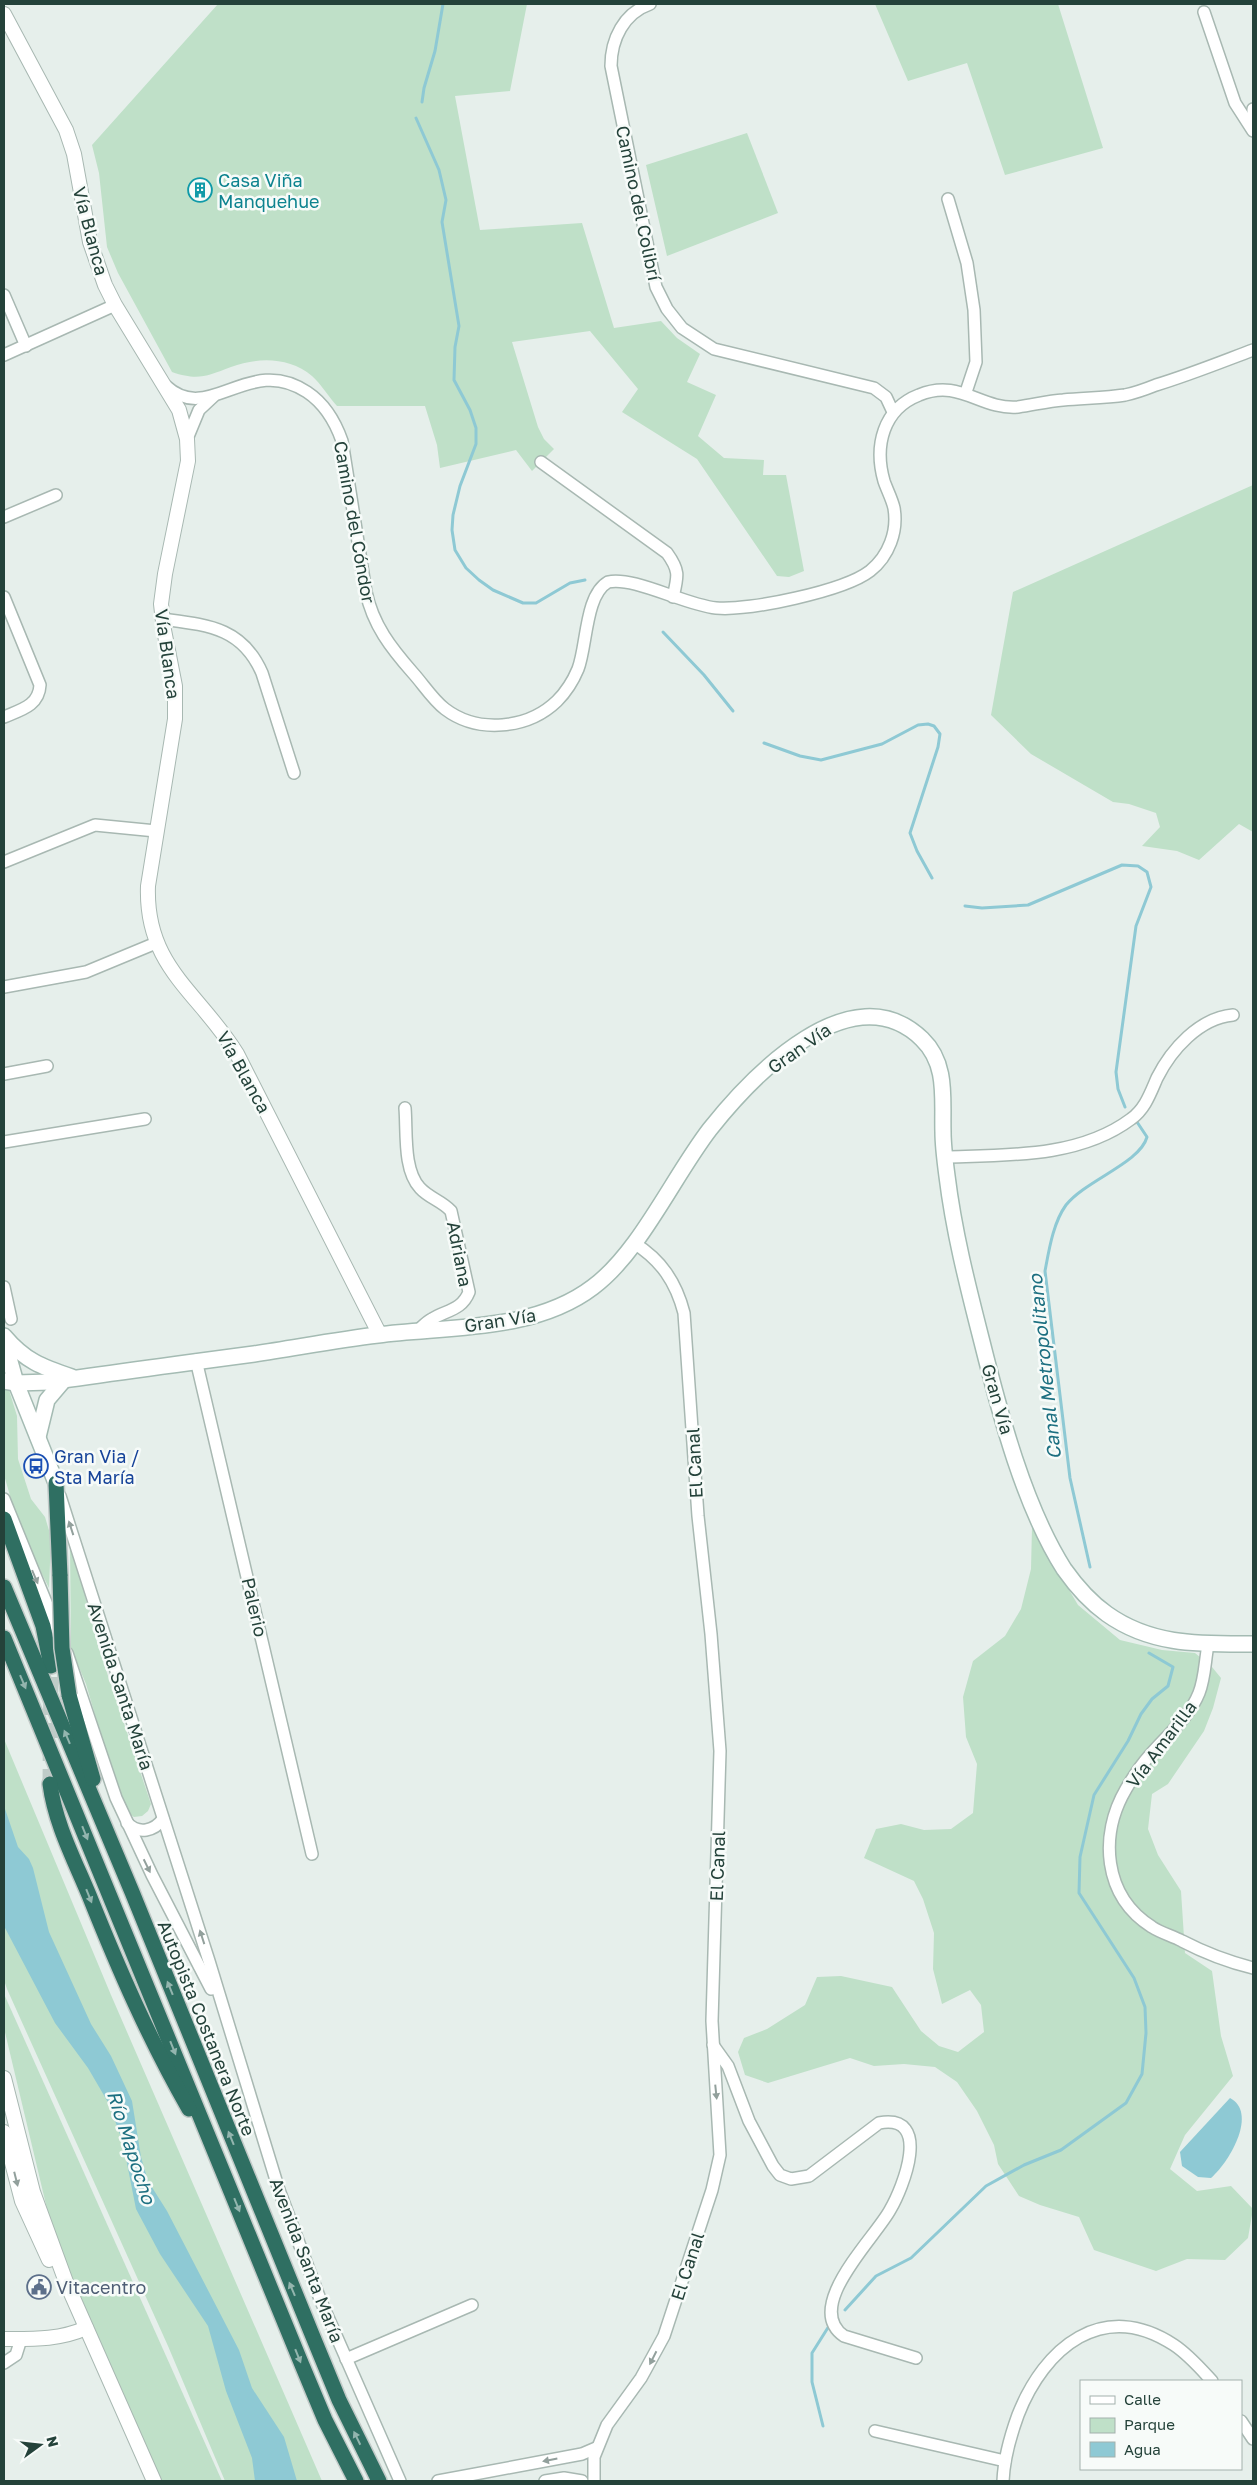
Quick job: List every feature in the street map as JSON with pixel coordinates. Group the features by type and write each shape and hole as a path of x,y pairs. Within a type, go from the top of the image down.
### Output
{"highway":[{"path":"56,1483 62,1648 69,1695 96,1788 100,1814"},
{"path":"4,1519 43,1626 51,1666"},
{"name":"Autopista Costanera Norte","path":"4,1587 100,1814 310,2332 339,2400 379,2481"},
{"path":"4,1638 310,2384 356,2481"},
{"path":"50,1784 60,1826 131,1998 184,2100 212,2144"}],"main road":[{"name":"Gran Vía","path":"10,1382 70,1379 380,1335 518,1320 561,1307 599,1283 621,1261 698,1146 742,1093 773,1063 808,1037 827,1026 848,1018 870,1017 893,1022 912,1030 928,1046 939,1066 943,1082 945,1157 956,1237 1000,1412 1028,1492 1059,1560 1085,1594 1120,1622 1160,1639 1208,1644 1253,1644"},
{"name":"Gran Vía","path":"4,1335 24,1358 70,1379"},
{"name":"Avenida Santa María","path":"4,1340 10,1382 38,1437 56,1483"},
{"path":"38,1437 47,1400 70,1379"}],"street":[{"name":"Camino del Colibrí","path":"650,4 633,13 622,26 614,41 611,66 653,276 667,309 687,332 714,349 874,388 886,397 893,412"},
{"path":"1204,12 1236,104 1253,132"},
{"name":"Vía Blanca","path":"4,14 66,130 74,154 90,242 115,305 179,410 187,438 188,461 162,589 162,618 174,671 176,702 156,831 148,900 150,923 156,943 172,972 217,1024 237,1054 380,1335"},
{"path":"1253,109 1253,132"},
{"path":"948,199 967,263 974,310 976,362 966,392"},
{"path":"4,295 26,346"},
{"path":"4,355 115,305"},
{"path":"893,412 909,399 928,392 948,389 966,392 992,404 1017,407 1061,400 1126,395 1179,378 1253,350"},
{"name":"Camino del Cóndor","path":"164,384 182,397 194,399 214,396 245,383 275,379 305,390 328,412 342,441 359,556 368,602 375,623 387,642 444,708 463,719 485,725 518,722 539,714 557,701 570,684 579,667 596,593 603,585 613,581 714,607 749,607 784,601 854,580 869,572 886,552 893,535 895,516 884,481 881,454 884,429 887,420 893,412"},
{"name":"Camino del Cóndor","path":"187,438 199,410 214,396"},
{"path":"541,462 667,553 675,564 678,575 673,597"},
{"path":"4,517 56,495"},
{"path":"4,597 38,678 39,694 30,706 4,717"},
{"path":"162,618 220,629 235,637 245,646 256,659 262,673 294,773"},
{"path":"4,862 86,827 95,825 156,831"},
{"path":"4,988 86,972 156,943"},
{"path":"945,1157 1050,1150 1081,1144 1110,1133 1140,1112 1167,1062 1184,1040 1202,1027 1233,1015"},
{"path":"4,1074 47,1066"},
{"name":"Adriana","path":"405,1108 408,1168 412,1180 422,1190 444,1202 451,1211 469,1292 458,1308 431,1319 416,1332"},
{"path":"4,1142 145,1119"},
{"name":"El Canal","path":"594,2481 593,2466 596,2448 607,2425 641,2378 664,2336 717,2173 720,2155 720,2133 712,2043 720,1751 711,1634 698,1516 684,1313 680,1298 668,1275 655,1259 634,1243"},
{"path":"4,1287 11,1319"},
{"name":"Palerio","path":"196,1360 312,1854"},
{"name":"Avenida Santa María","path":"56,1483 164,1818 279,2190 320,2299 400,2481"},
{"name":"Avenida Santa María","path":"4,1499 69,1657 107,1777 126,1822 201,1966 231,2034"},
{"name":"Vía Amarilla","path":"1208,1644 1202,1684 1195,1702 1184,1719 1149,1755 1122,1798 1109,1833 1110,1870 1126,1901 1138,1916 1152,1927 1212,1955 1253,1968"},
{"path":"126,1822 134,1828 143,1830 156,1827 164,1818"},
{"path":"712,2043 728,2066 750,2121 773,2166 785,2177 797,2180 809,2176 879,2123 891,2122 906,2132 912,2148 896,2199 884,2220 862,2246 847,2270 833,2301 830,2318 834,2328 844,2336 916,2358"},
{"path":"4,2078 33,2192 66,2282 154,2481"},
{"path":"4,2132 22,2201 51,2264 66,2282"},
{"path":"346,2359 472,2305"},
{"path":"1003,2481 1012,2430 1023,2403 1040,2372 1062,2347 1090,2332 1120,2327 1152,2334 1182,2351 1211,2380"},
{"path":"4,2339 51,2338 70,2335 86,2328"},
{"path":"4,2364 16,2355 20,2339"},
{"path":"1242,2422 1253,2440"},
{"path":"875,2431 1005,2462"},
{"path":"438,2481 582,2454 596,2448"},
{"path":"545,2481 564,2478 582,2481"}],"green space":[{"path":"218,4 527,4 510,91 455,96 480,230 582,223 614,328 661,321 677,338 700,354 687,382 716,395 698,436 724,458 764,460 763,475 786,475 804,571 789,577 777,576 697,459 622,412 638,389 590,331 512,342 538,427 544,439 554,449 532,471 516,450 440,468 437,445 425,406 337,406 312,376 293,365 283,362 262,360 196,377 172,372 118,273 107,247 99,173 92,145"},
{"path":"875,4 1058,4 1103,148 1005,175 967,63 908,81"},
{"path":"747,133 778,213 667,256 646,165"},
{"path":"1253,485 1253,832 1239,824 1199,860 1177,851 1142,846 1160,827 1156,813 1129,804 1113,802 1031,754 991,715 1013,592"},
{"path":"4,1389 9,1390 17,1416 18,1459 31,1499 45,1517 51,1537 49,1588 20,1530 4,1475"},
{"path":"1032,1527 1078,1605 1120,1640 1162,1650 1195,1653 1212,1667 1221,1678 1213,1708 1204,1731 1168,1784 1152,1794 1148,1829 1158,1855 1181,1891 1185,1953 1212,1971 1221,2036 1233,2076 1185,2135 1170,2169 1197,2191 1231,2186 1253,2209 1248,2238 1225,2260 1187,2259 1156,2271 1094,2250 1079,2217 1040,2205 1019,2196 998,2164 994,2145 977,2111 957,2082 935,2067 904,2064 874,2066 850,2058 768,2083 745,2075 738,2052 744,2038 767,2029 805,2005 817,1977 841,1976 892,1987 921,2031 939,2046 958,2052 984,2032 981,2005 970,1990 942,2004 933,1969 934,1933 923,1899 914,1881 864,1858 876,1829 901,1824 924,1830 951,1829 973,1813 977,1764 966,1737 963,1697 973,1661 1005,1636 1021,1609 1031,1569"},
{"path":"70,1545 72,1545 98,1646 151,1804 148,1811 142,1816 134,1817 127,1812 112,1773 86,1684 71,1648"},
{"path":"4,1739 111,1995 322,2481 225,2481 168,2346 7,1989 4,1980"},
{"path":"4,1994 222,2481 162,2481 158,2473 53,2234 4,2028"}],"water":[{"name":"Río Mapocho","path":"4,1806 18,1847 29,1859 33,1868 49,1932 91,2024 111,2056 132,2101 141,2157 148,2181 167,2211 239,2350 252,2388 284,2437 297,2481 255,2481 252,2458 226,2391 208,2326 160,2254 136,2209 123,2143 109,2104 88,2068 55,2023 4,1926"},
{"path":"1230,2098 1238,2105 1241,2114 1238,2136 1227,2159 1219,2170 1211,2178 1198,2177 1182,2166 1180,2152"}],"waterway":[{"name":"Canal Metropolitano","path":"422,102 424,88 435,51 443,4"},
{"name":"Canal Metropolitano","path":"416,118 439,170 446,200 442,222 459,326 455,347 454,380 470,410 476,428 476,444 460,486 453,515 452,530 455,550 466,568 479,580 493,590 523,603 536,603 570,583 585,580"},
{"name":"Canal Metropolitano","path":"663,632 704,675 733,711"},
{"name":"Canal Metropolitano","path":"764,743 800,756 821,760 882,744 918,725 928,724 934,726 940,734 938,747 910,833 917,851 932,878"},
{"name":"Canal Metropolitano","path":"965,906 982,908 1028,905 1122,865 1138,866 1147,872 1151,887 1136,926 1116,1072 1118,1089 1125,1107"},
{"name":"Canal Metropolitano","path":"1090,1567 1070,1478 1045,1271 1055,1228 1066,1205 1086,1187 1124,1163 1142,1146 1147,1137 1135,1119"},
{"name":"Canal Metropolitano","path":"845,2310 876,2276 911,2258 986,2186 1024,2165 1061,2150 1126,2103 1142,2074 1146,2033 1145,2007 1134,1978 1079,1893 1080,1857 1094,1795 1128,1741 1141,1714 1152,1699 1168,1686 1173,1667 1149,1653"},
{"name":"Canal Metropolitano","path":"823,2426 812,2382 812,2353 829,2326"}],"tunnel":[{"path":"50,1784 51,1666"}],"place":[{"name":"Casa Viña Manquehue","path":"200,190"},
{"name":"Gran Via / Sta María","path":"36,1466"},
{"name":"Vitacentro","path":"39,2287"}]}
